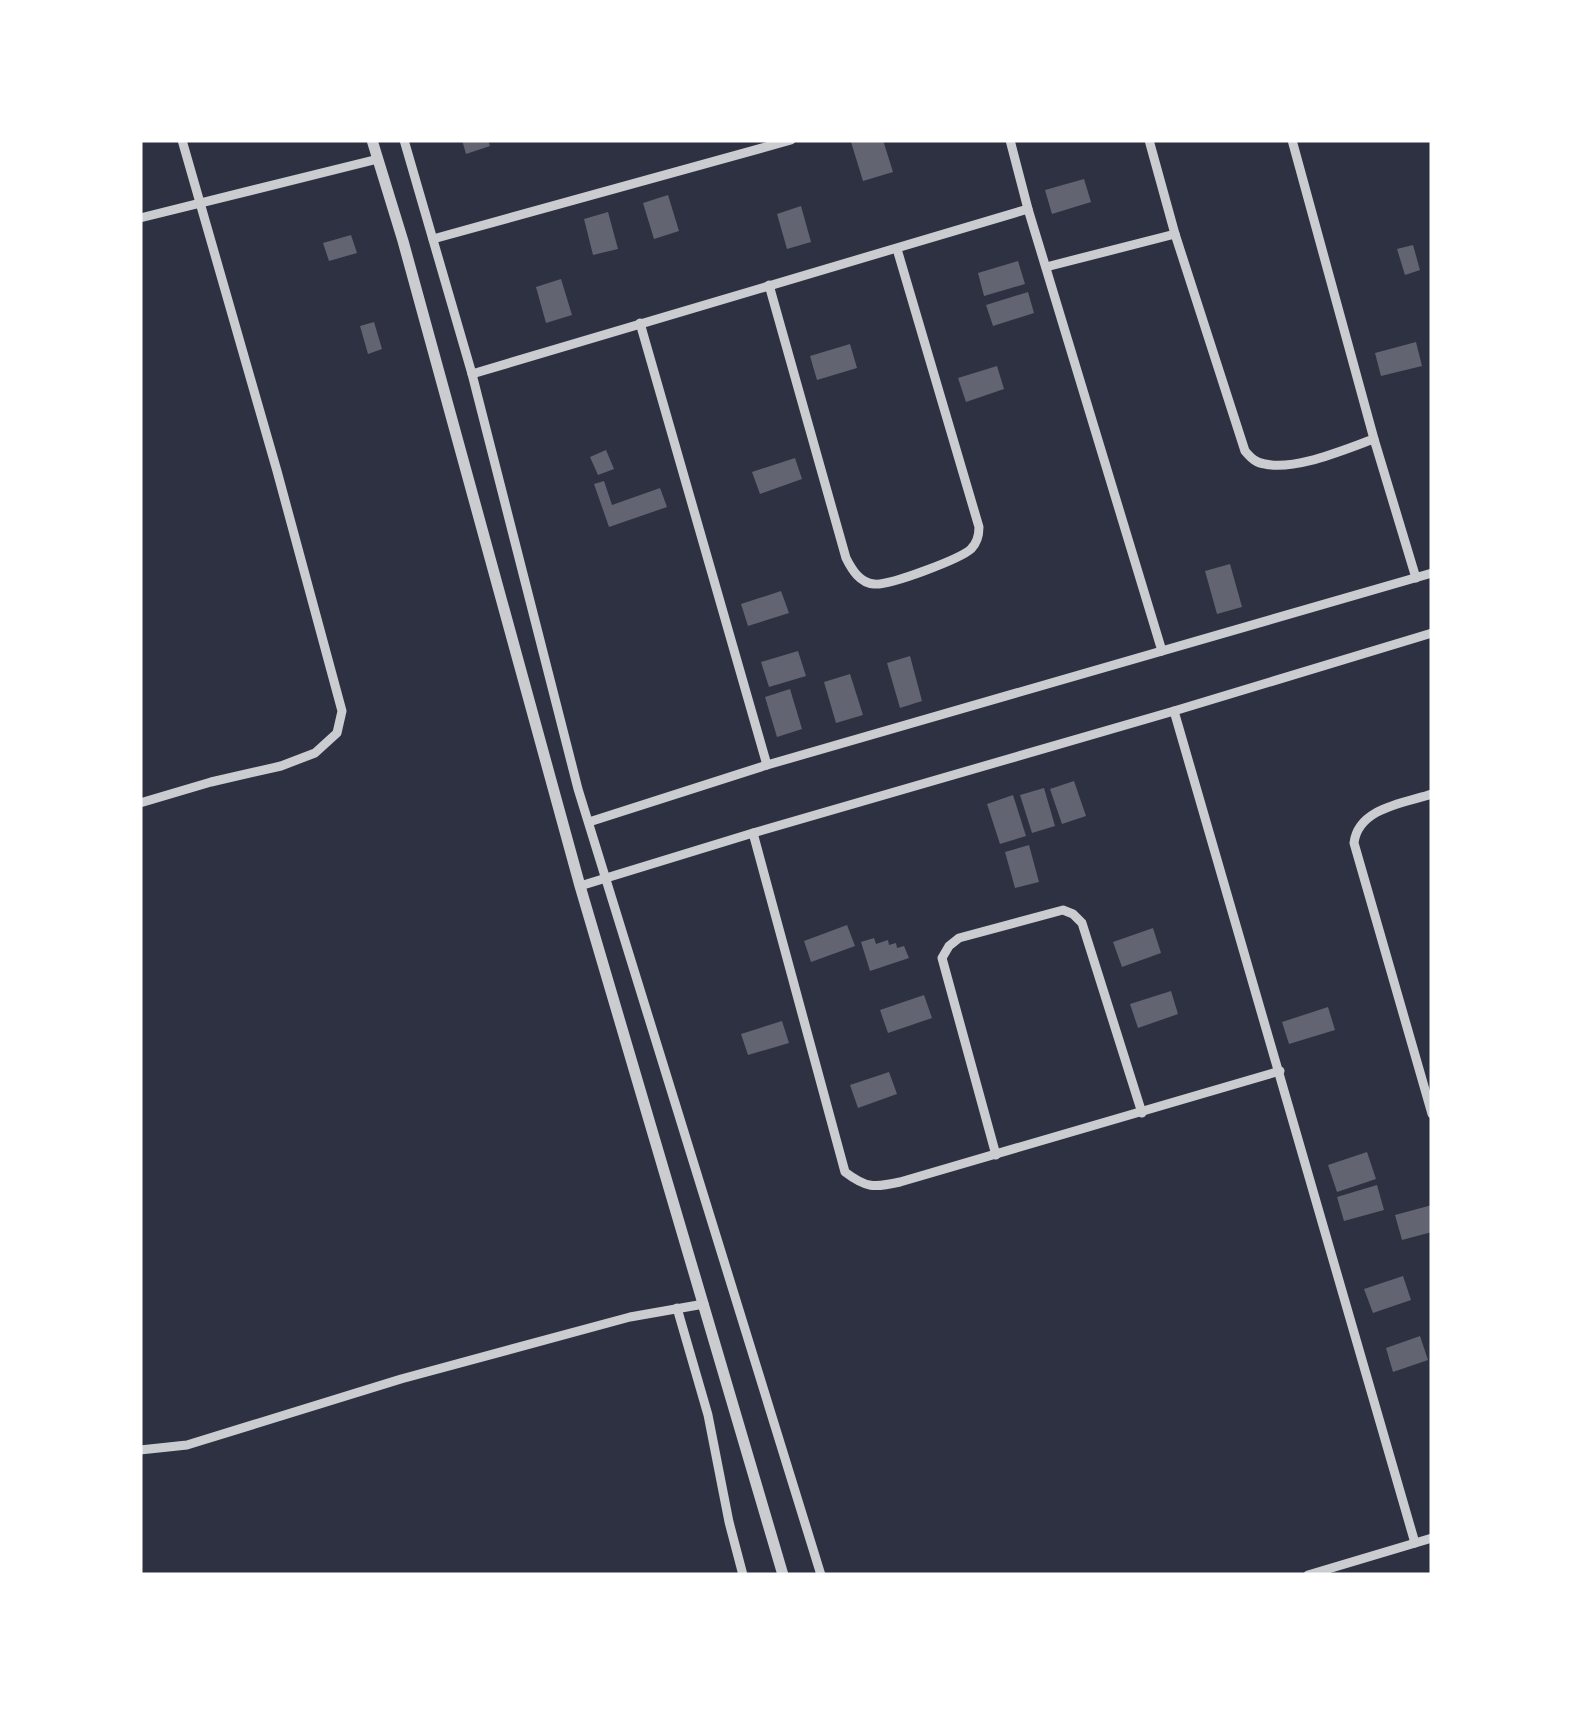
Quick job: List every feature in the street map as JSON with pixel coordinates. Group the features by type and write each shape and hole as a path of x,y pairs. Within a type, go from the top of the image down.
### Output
{"street":[{"path":"140,803 282,766 316,753 337,734 342,711 182,140"},
{"path":"372,140 580,886 783,1575"},
{"path":"404,140 472,374 588,822 822,1575"},
{"path":"433,239 791,140"},
{"path":"1010,140 1162,651"},
{"path":"1149,140 1241,444 1251,458 1268,465 1292,463 1374,439"},
{"path":"1292,140 1416,578"},
{"path":"140,218 378,159"},
{"path":"472,374 1028,209"},
{"path":"1046,267 1175,234"},
{"path":"769,285 846,558 864,582 888,582 968,552 979,528 897,248"},
{"path":"640,324 767,765"},
{"path":"588,822 767,765 1432,573"},
{"path":"580,886 1432,633"},
{"path":"1174,711 1415,1543"},
{"path":"1432,794 1365,818 1355,833 1354,843 1432,1114"},
{"path":"753,833 845,1172 860,1183 878,1187 1280,1071"},
{"path":"996,1155 942,958 958,938 1063,910 1073,914 1082,923 1142,1112"},
{"path":"140,1450 188,1445 402,1378 630,1317 704,1304"},
{"path":"677,1308 708,1415 744,1575"},
{"path":"1310,1575 1432,1538"}],"building":[{"path":"462,140 488,140 490,146 466,154"},
{"path":"883,140 893,172 863,181 851,142"},
{"path":"1084,179 1091,202 1052,214 1045,190"},
{"path":"668,195 679,231 654,239 643,203"},
{"path":"801,206 811,242 787,249 777,214"},
{"path":"608,212 618,249 593,255 584,219"},
{"path":"351,235 357,253 329,261 323,243"},
{"path":"1413,245 1420,270 1405,275 1397,249"},
{"path":"1018,261 1025,284 984,296 978,273"},
{"path":"561,279 572,315 546,323 536,287"},
{"path":"1028,292 1034,313 993,326 986,305"},
{"path":"374,322 382,349 368,354 360,326"},
{"path":"1416,342 1422,366 1381,376 1375,353"},
{"path":"850,344 857,368 817,380 810,356"},
{"path":"997,366 1004,389 966,402 958,378"},
{"path":"606,450 614,469 598,475 590,457"},
{"path":"795,458 802,479 760,494 752,472"},
{"path":"604,481 612,505 660,488 667,507 609,527 594,484"},
{"path":"1230,564 1242,607 1217,614 1205,571"},
{"path":"781,591 789,613 748,626 741,604"},
{"path":"798,651 806,676 769,687 761,662"},
{"path":"910,656 922,701 900,708 887,663"},
{"path":"850,674 863,715 836,723 824,682"},
{"path":"790,689 802,729 777,737 765,697"},
{"path":"1074,781 1086,816 1062,824 1050,789"},
{"path":"1044,788 1055,826 1032,833 1020,795"},
{"path":"1013,795 1026,836 1000,844 987,804"},
{"path":"1029,845 1039,882 1015,888 1005,852"},
{"path":"847,925 855,946 811,962 804,941"},
{"path":"1153,928 1161,953 1122,967 1113,942"},
{"path":"874,938 876,944 888,940 889,945 896,943 897,948 904,946 909,958 870,971 861,942"},
{"path":"1171,991 1178,1014 1138,1028 1130,1004"},
{"path":"924,995 932,1018 888,1033 880,1010"},
{"path":"1328,1007 1335,1030 1289,1044 1282,1022"},
{"path":"782,1021 789,1043 748,1055 741,1034"},
{"path":"889,1072 897,1094 858,1108 850,1085"},
{"path":"1367,1152 1376,1179 1337,1192 1328,1165"},
{"path":"1377,1185 1384,1210 1344,1221 1337,1197"},
{"path":"1432,1205 1432,1232 1402,1240 1395,1215"},
{"path":"1403,1276 1411,1300 1373,1313 1364,1289"},
{"path":"1420,1336 1428,1360 1393,1372 1386,1348"}]}
